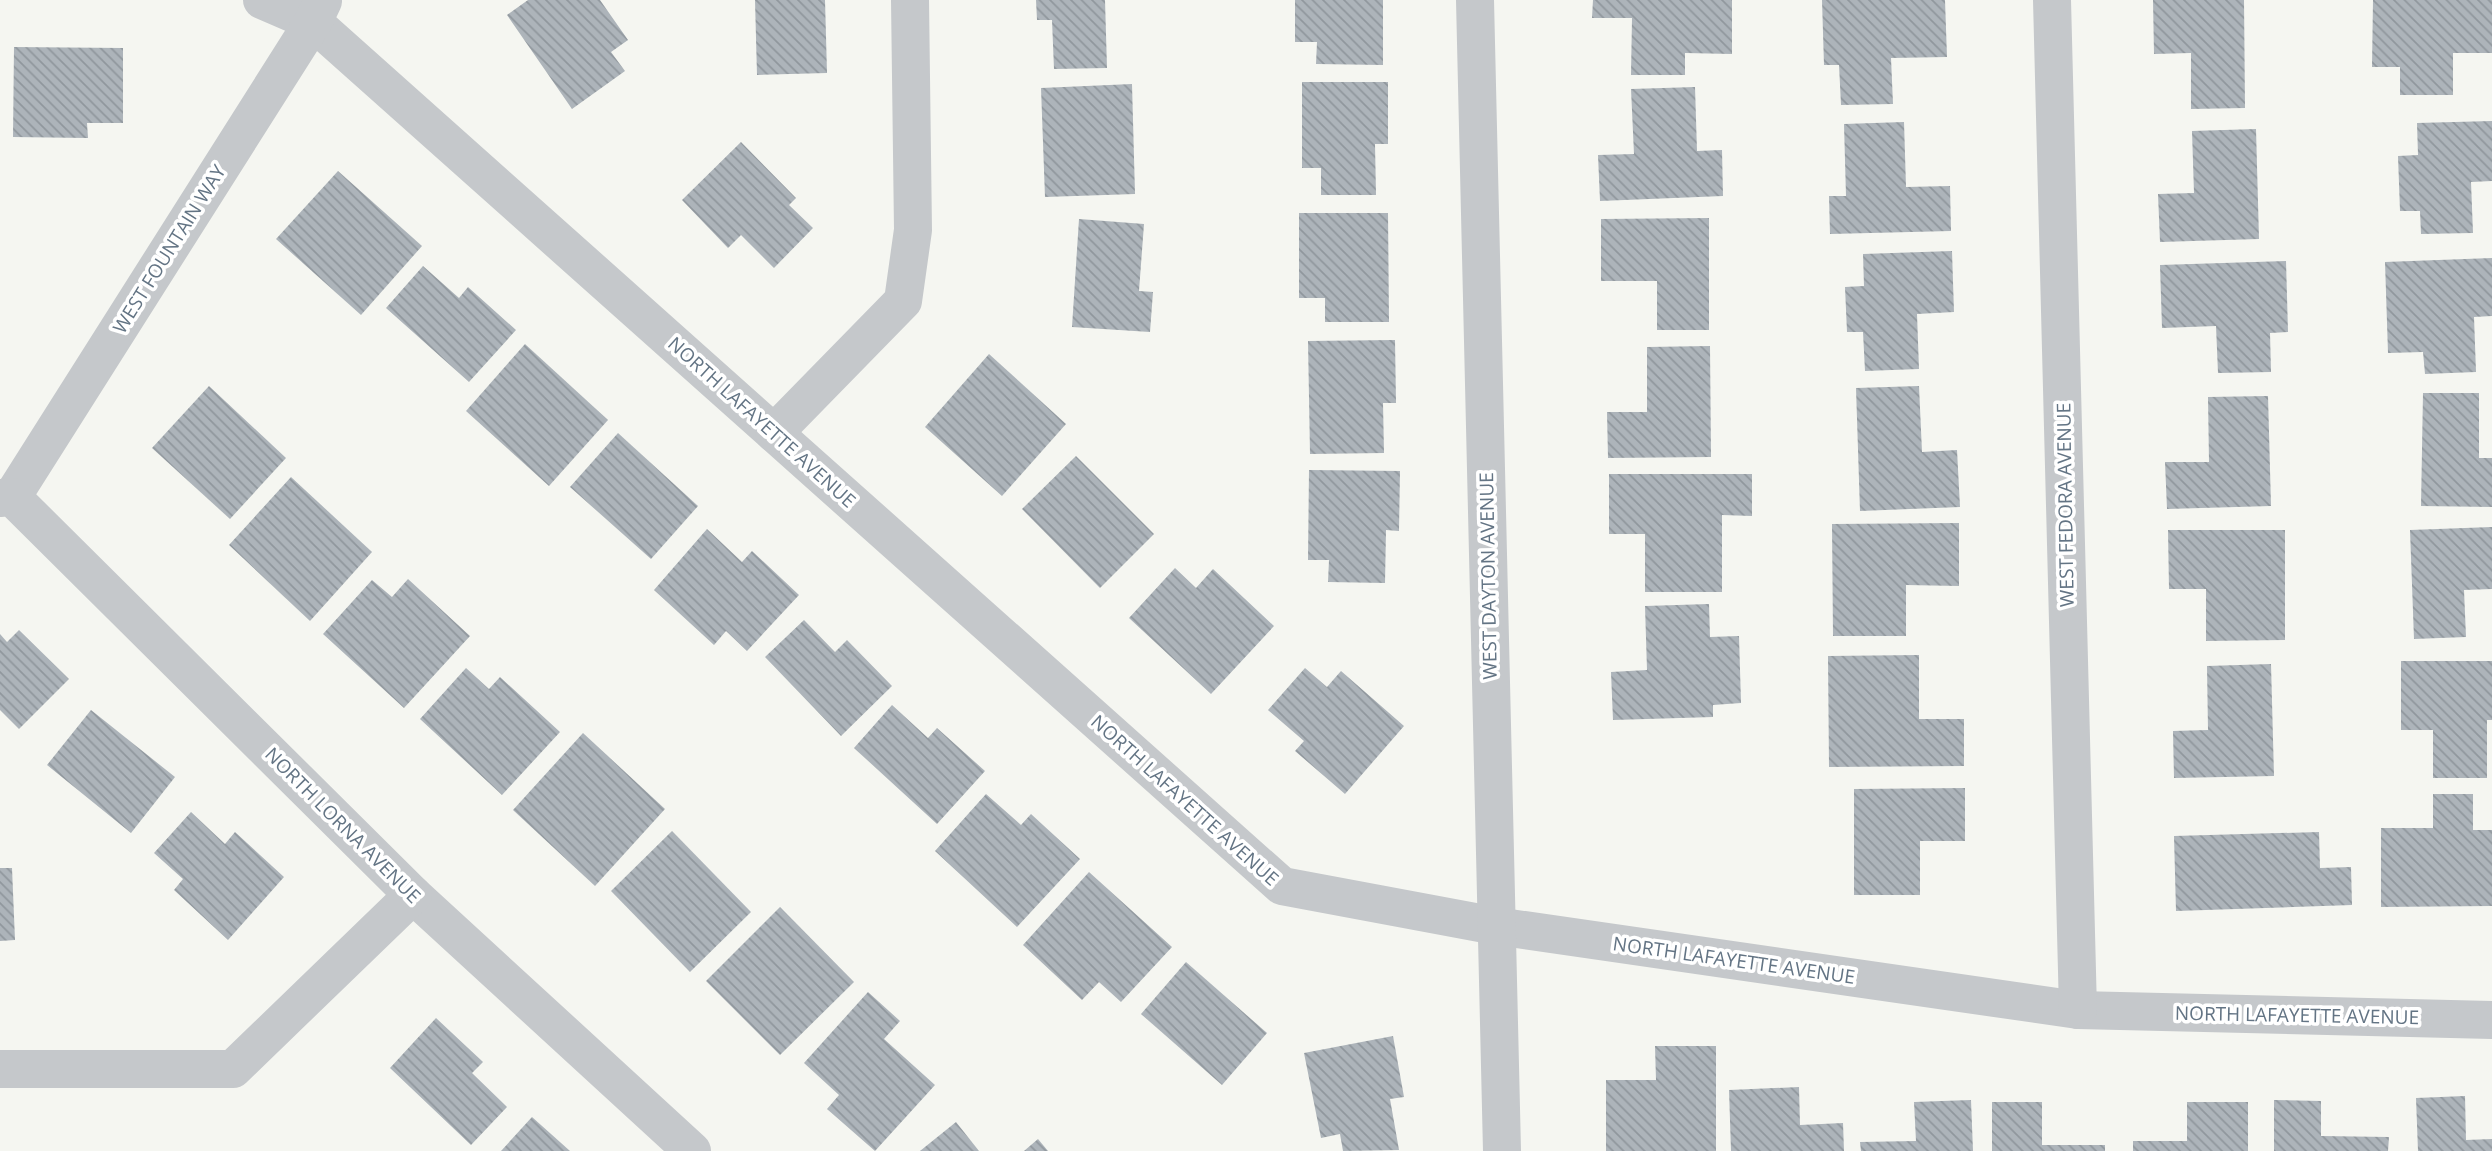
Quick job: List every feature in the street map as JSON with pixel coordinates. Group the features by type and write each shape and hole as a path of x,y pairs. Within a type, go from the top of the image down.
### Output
{"street":[{"name":"NORTH LAFAYETTE AVENUE","path":"262,0 318,11 774,433 1282,887 1496,926 2078,1010 2492,1020"},
{"path":"774,433 903,300 913,230 910,0"},
{"name":"WEST DAYTON AVENUE","path":"1475,0 1502,1151"},
{"name":"WEST FEDORA AVENUE","path":"2052,0 2078,1010"},
{"name":"WEST FOUNTAIN WAY","path":"6,498 318,11"},
{"name":"NORTH LORNA AVENUE","path":"6,498 413,895 692,1151"},
{"path":"0,1069 233,1069 413,895"}],"building":[{"path":"528,0 600,0 628,40 611,52 625,71 572,109 507,15"},
{"path":"755,0 825,0 827,73 757,75"},
{"path":"1036,0 1105,0 1107,68 1054,69 1052,20 1037,20"},
{"path":"1295,0 1383,0 1383,65 1316,64 1317,42 1295,42"},
{"path":"1593,0 1732,0 1732,54 1685,53 1685,75 1631,75 1632,18 1592,18"},
{"path":"1822,0 1945,0 1947,57 1891,58 1893,104 1841,105 1839,65 1824,65"},
{"path":"2153,0 2244,0 2245,108 2191,109 2191,53 2154,54"},
{"path":"2373,0 2492,0 2492,53 2453,53 2453,95 2400,95 2400,67 2372,67"},
{"path":"14,47 123,48 123,123 87,123 88,138 13,137"},
{"path":"1302,82 1388,82 1388,144 1375,144 1376,195 1321,195 1321,168 1302,168"},
{"path":"1132,84 1135,194 1045,197 1041,88"},
{"path":"1695,87 1697,151 1722,150 1723,196 1600,201 1598,155 1634,154 1631,89"},
{"path":"2492,121 2492,181 2471,182 2473,233 2421,234 2420,211 2400,211 2398,156 2418,155 2417,123"},
{"path":"1904,122 1906,187 1950,186 1951,231 1830,234 1829,196 1846,196 1844,124"},
{"path":"2256,129 2259,239 2160,242 2158,194 2194,193 2192,131"},
{"path":"741,142 796,198 789,205 813,228 774,268 741,235 728,248 682,200"},
{"path":"338,171 422,246 361,315 276,239"},
{"path":"1299,213 1388,213 1389,322 1325,322 1325,298 1299,298"},
{"path":"1709,218 1709,330 1657,330 1657,281 1601,281 1601,219"},
{"path":"1079,219 1144,224 1139,291 1153,292 1150,332 1072,327"},
{"path":"1952,251 1954,312 1917,314 1919,369 1865,371 1863,332 1847,332 1845,287 1864,286 1863,254"},
{"path":"2492,258 2492,316 2474,317 2476,372 2425,374 2423,352 2388,353 2385,262"},
{"path":"2286,261 2288,332 2270,333 2271,372 2218,373 2216,326 2162,328 2160,265"},
{"path":"423,266 459,298 468,287 516,330 469,382 386,308"},
{"path":"1395,340 1396,403 1383,403 1384,453 1310,454 1308,341"},
{"path":"525,344 608,420 549,486 466,411"},
{"path":"1710,346 1711,457 1608,458 1607,412 1647,412 1647,347"},
{"path":"989,354 1066,424 1002,496 925,427"},
{"path":"209,386 286,458 230,519 152,448"},
{"path":"1919,386 1922,452 1957,450 1960,507 1860,511 1856,388"},
{"path":"2423,393 2479,393 2479,458 2492,458 2492,507 2421,506"},
{"path":"2268,396 2271,506 2167,509 2165,462 2209,462 2208,397"},
{"path":"618,433 698,506 651,559 570,487"},
{"path":"1076,456 1154,534 1100,588 1022,509"},
{"path":"1309,470 1400,471 1399,531 1386,530 1385,583 1328,582 1329,560 1308,560"},
{"path":"1609,474 1752,474 1752,516 1722,515 1722,592 1645,592 1645,534 1609,534"},
{"path":"291,477 372,552 310,621 229,545"},
{"path":"1959,523 1959,586 1906,585 1906,636 1833,636 1832,524"},
{"path":"2492,527 2492,589 2464,590 2466,637 2414,639 2410,530"},
{"path":"707,529 742,562 752,551 799,595 747,651 726,631 714,645 654,590"},
{"path":"2168,530 2285,530 2285,640 2206,641 2206,589 2169,589"},
{"path":"1175,568 1196,588 1213,569 1274,626 1211,694 1129,618"},
{"path":"408,579 470,636 404,708 323,634 372,580 392,597"},
{"path":"1709,604 1710,637 1739,636 1741,703 1713,705 1713,717 1613,720 1611,672 1647,670 1645,606"},
{"path":"804,620 835,652 847,640 892,686 841,736 765,657"},
{"path":"19,630 69,679 19,729 0,710 0,634 7,642"},
{"path":"1919,655 1919,719 1964,719 1964,766 1829,767 1828,656"},
{"path":"2401,661 2492,661 2492,720 2487,720 2487,778 2433,778 2433,730 2401,730"},
{"path":"2271,664 2274,776 2174,778 2173,731 2208,730 2207,666"},
{"path":"466,668 489,689 500,677 560,732 502,795 420,719"},
{"path":"1305,668 1327,687 1341,671 1404,726 1345,794 1295,751 1304,741 1268,710"},
{"path":"892,705 928,738 937,728 985,771 937,824 854,748"},
{"path":"91,710 175,777 131,833 47,765"},
{"path":"583,733 665,809 595,886 513,810"},
{"path":"1965,788 1965,841 1920,841 1920,895 1854,895 1854,789"},
{"path":"986,794 1021,825 1031,814 1080,859 1017,927 935,851"},
{"path":"2433,794 2473,794 2473,830 2492,830 2492,906 2381,907 2381,828 2433,828"},
{"path":"191,812 225,844 235,832 284,877 228,940 174,890 183,879 154,853"},
{"path":"672,831 751,912 690,972 611,891"},
{"path":"2319,832 2320,868 2351,867 2352,905 2176,911 2174,836"},
{"path":"0,868 12,868 15,940 0,941"},
{"path":"1089,872 1172,947 1121,1002 1099,982 1082,1000 1023,945"},
{"path":"780,907 854,982 780,1055 706,981"},
{"path":"1186,962 1267,1033 1222,1085 1141,1014"},
{"path":"868,992 900,1021 884,1039 935,1085 875,1151 827,1109 839,1095 804,1063"},
{"path":"436,1018 483,1062 472,1073 507,1107 471,1145 390,1068"},
{"path":"1393,1036 1404,1097 1390,1099 1399,1150 1343,1151 1340,1134 1321,1138 1304,1053"},
{"path":"1655,1046 1716,1046 1716,1151 1606,1151 1606,1080 1656,1080"},
{"path":"1799,1087 1800,1125 1843,1123 1844,1151 1731,1151 1729,1090"},
{"path":"2465,1096 2466,1140 2492,1139 2492,1151 2418,1151 2416,1098"},
{"path":"1971,1100 1973,1151 1861,1151 1860,1142 1916,1141 1914,1102"},
{"path":"2274,1100 2321,1101 2321,1136 2389,1137 2388,1151 2274,1151"},
{"path":"1992,1102 2042,1102 2042,1145 2105,1145 2105,1151 1992,1151"},
{"path":"2187,1102 2248,1102 2248,1151 2133,1151 2133,1141 2187,1141"},
{"path":"532,1117 570,1151 501,1151"},
{"path":"956,1122 979,1151 920,1151"},
{"path":"1038,1139 1048,1151 1024,1151"}]}
